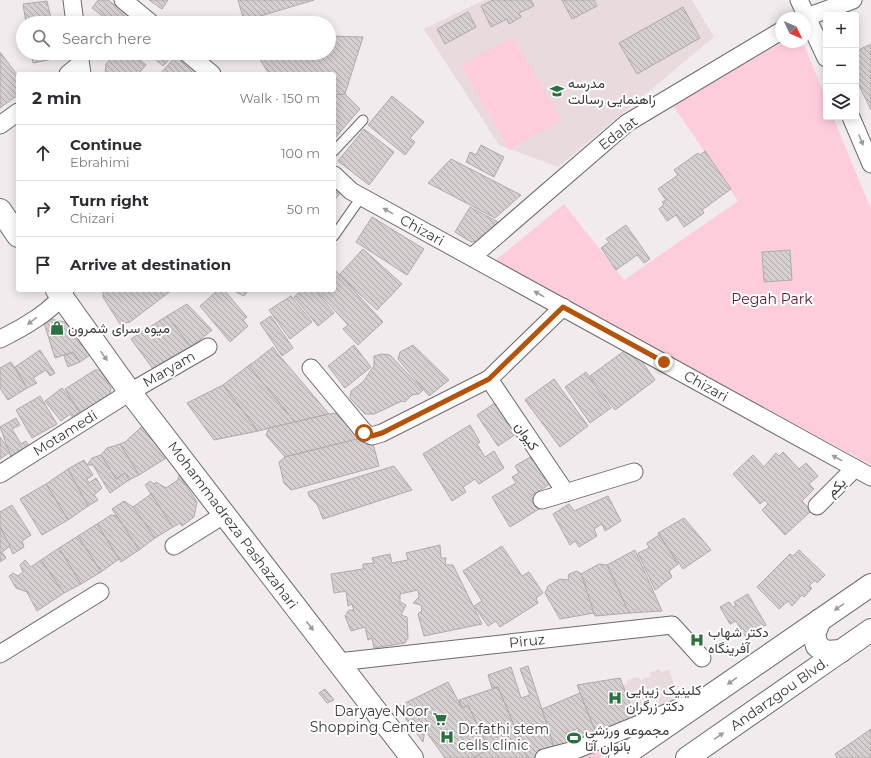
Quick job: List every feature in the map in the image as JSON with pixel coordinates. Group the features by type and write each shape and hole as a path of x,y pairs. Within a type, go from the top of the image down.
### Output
{"main road":[{"path":"0,210 16,233"},
{"name":"Mohammadreza Pashazahari","path":"61,293 130,392 412,758"},
{"path":"620,758 871,585"},
{"path":"820,620 814,634 817,646 826,652 841,651"},
{"name":"Andarzgou Blvd.","path":"687,758 871,630"}],"street":[{"path":"72,0 74,16"},
{"path":"123,0 142,16"},
{"path":"799,0 803,12"},
{"path":"811,15 853,0"},
{"path":"811,29 823,52"},
{"name":"Edalat","path":"472,257 627,123 775,36"},
{"path":"195,60 210,72"},
{"path":"0,125 16,113"},
{"path":"852,120 871,164"},
{"name":"Chizari","path":"336,177 351,191 871,477"},
{"path":"0,339 24,327 61,293"},
{"path":"311,368 364,433 372,436 382,433 489,379 563,307"},
{"name":"Maryam","path":"130,392 208,347"},
{"name":"کیوان","path":"489,379 566,493"},
{"name":"Motamedi","path":"0,474 130,392"},
{"name":"یکم","path":"816,506 855,468"},
{"path":"542,500 634,472"},
{"path":"174,546 224,514"},
{"path":"0,654 100,592"},
{"name":"Piruz","path":"338,662 672,625 702,658"},
{"path":"544,758 578,749 711,695"}],"lane":[{"path":"336,149 363,120"},
{"path":"336,233 362,196"}],"shaded area":[{"name":"مدرسه راهنمایی رسالت","path":"484,0 692,0 714,37 558,167 499,145 424,29"},
{"path":"659,669 661,672 669,670 680,701 661,708 658,699 648,701 651,713 636,719 622,685 627,684 627,680 638,677 641,680 651,676 649,673"}],"green space":[{"path":"513,37 562,120 509,150 461,65"},
{"name":"Pegah Park","path":"775,46 775,48 805,48 823,92 823,120 834,120 871,209 871,465 595,317 496,260 564,204 624,280 738,201 672,104"},
{"path":"635,733 599,758 575,758"}],"building":[{"path":"98,0 108,0 129,16 103,16 92,8"},
{"path":"149,0 168,0 162,9"},
{"path":"238,0 314,0 261,16 243,16"},
{"path":"493,0 531,0 534,6 519,13 521,17 509,24 507,19 491,27 481,6"},
{"path":"562,0 594,0 597,6 572,19"},
{"path":"47,1 50,16 25,16 23,4"},
{"path":"683,7 700,38 637,74 619,43"},
{"path":"468,12 476,27 445,44 437,29"},
{"path":"336,36 363,37 345,94 336,95 336,72 268,72 260,60 336,60"},
{"path":"871,44 871,110 859,85 859,50"},
{"path":"0,52 16,73 16,96 0,108"},
{"path":"32,60 48,60 33,63"},
{"path":"109,60 140,60 146,65 140,72 138,70 136,72 105,72 106,64"},
{"path":"156,60 168,60 163,66"},
{"path":"173,60 185,60 198,72 162,72"},
{"path":"345,94 360,109 336,137 336,95"},
{"path":"392,96 424,122 410,138 415,142 405,155 368,125"},
{"path":"364,129 394,152 369,185 338,161"},
{"path":"481,145 504,157 494,177 466,162 470,152 476,155"},
{"path":"705,151 731,189 702,210 704,213 684,227 676,215 667,221 659,209 664,204 662,202 666,200 658,189 678,175 674,170 698,153 700,155"},
{"path":"451,159 521,195 495,218 428,183"},
{"path":"336,190 340,193 336,198"},
{"path":"470,207 498,222 482,241 471,242 455,232"},
{"path":"372,217 424,249 407,275 356,242"},
{"path":"626,225 650,259 644,263 637,255 616,270 601,248 609,242 606,239"},
{"path":"363,249 402,284 377,310 339,275"},
{"path":"790,250 792,280 764,282 762,252"},
{"path":"336,271 383,322 358,345 343,329 348,325 318,292 336,292"},
{"path":"103,292 169,292 130,322 120,324 103,297"},
{"path":"216,292 226,292 247,317 243,320 248,326 230,342 200,306"},
{"path":"236,292 247,292 244,296"},
{"path":"300,292 317,292 334,313 318,326 294,297"},
{"path":"291,296 312,322 290,339 269,310"},
{"path":"187,304 212,330 191,347 167,316"},
{"path":"167,316 191,347 156,373 131,339"},
{"path":"271,316 293,348 282,356 260,323"},
{"path":"50,319 65,322 90,355 80,362 73,352 55,358 44,323"},
{"path":"354,345 371,367 345,388 328,366"},
{"path":"413,345 449,380 429,396 398,359 400,352"},
{"path":"631,346 655,380 615,410 590,376"},
{"path":"273,347 329,414 295,422 249,366"},
{"path":"40,350 55,373 50,376 46,370 33,378 37,383 27,388 15,367"},
{"path":"73,352 80,362 68,367 64,356"},
{"path":"382,354 390,355 423,390 419,394 412,395 405,402 402,401 374,414 365,414 350,398 351,391 363,382 374,366 374,356"},
{"path":"11,362 27,388 8,400 0,388 0,368"},
{"path":"252,363 249,366 295,422 258,431 223,385"},
{"path":"95,370 100,370 111,388 110,394 81,414 65,389"},
{"path":"586,372 611,408 590,423 565,387"},
{"path":"554,379 588,426 560,447 525,400"},
{"path":"223,385 258,431 214,440 187,403"},
{"path":"62,388 81,414 74,419 70,414 61,421 45,401"},
{"path":"40,396 57,424 32,438 16,410"},
{"path":"498,401 519,432 498,446 477,415"},
{"path":"344,412 365,437 285,457 266,435 269,428"},
{"path":"16,418 20,425 12,429 21,444 26,441 31,449 12,460 0,427"},
{"path":"147,422 171,455 139,475 120,444 125,442"},
{"path":"470,425 480,442 477,444 485,457 494,451 504,468 479,484 475,479 463,487 466,492 452,501 423,454"},
{"path":"0,437 10,452 0,459"},
{"path":"365,437 372,440 379,466 291,490 284,483 279,462 285,457"},
{"path":"120,444 139,475 129,480 125,473 116,479 101,455 107,448"},
{"path":"783,452 799,469 806,463 818,476 809,484 814,489 802,501 811,511 785,535 762,510 768,504 765,500 760,504 733,474 753,455 764,467 776,453 779,456"},
{"path":"101,455 116,479 125,473 129,480 110,493 93,465 87,465 92,458"},
{"path":"530,457 533,461 538,458 553,482 531,496 539,509 510,527 492,497 516,483 512,477 519,473 515,466"},
{"path":"84,460 93,475 87,479 89,483 96,478 102,488 94,495 98,500 88,506 68,469"},
{"path":"394,466 412,490 323,519 318,506 309,496 308,492"},
{"path":"68,469 88,506 68,520 46,484"},
{"path":"179,475 197,502 194,517 182,526 180,523 173,527 145,485 150,481 154,484 156,482 166,488 178,480"},
{"path":"46,484 68,520 42,535 20,499"},
{"path":"151,494 173,527 155,538 133,507"},
{"path":"608,496 621,521 605,531 602,524 594,529 597,536 579,547 575,541 570,545 553,514 569,504 574,511"},
{"path":"124,501 133,507 155,538 139,550 112,509"},
{"path":"12,505 31,535 22,541 24,547 13,554 0,526 0,512"},
{"path":"111,515 117,516 139,550 121,562 97,524"},
{"path":"684,518 711,550 683,569 658,533"},
{"path":"97,524 119,559 101,572 78,536"},
{"path":"0,527 10,546 2,552 6,558 0,562"},
{"path":"659,535 678,564 669,571 672,577 655,590 638,553 649,548 647,543"},
{"path":"78,536 101,572 81,584 59,548"},
{"path":"440,545 441,558 446,558 445,565 453,565 482,624 424,636 418,614 422,610 421,605 413,603 419,597 418,590 400,594 400,602 406,605 401,615 407,617 408,638 405,643 374,648 372,638 368,640 365,627 351,631 345,616 349,610 354,610 352,604 348,606 346,591 334,593 331,574 363,569 363,564 374,563 372,558 390,554 392,563 408,560 406,553"},
{"path":"502,546 522,576 529,572 543,593 536,598 538,603 500,627 496,621 488,626 474,606 482,601 463,571"},
{"path":"59,548 81,584 64,593 41,560"},
{"path":"635,550 662,611 629,613 607,565"},
{"path":"799,550 825,575 817,583 815,580 809,586 812,588 804,597 802,595 792,606 788,601 779,609 757,587 790,554 793,556"},
{"path":"25,560 31,567 41,560 64,593 37,611 27,592 16,588 9,576 13,573 18,576 23,572 20,565"},
{"path":"599,564 607,565 629,613 595,616 581,588 586,584 581,574"},
{"path":"577,571 581,574 594,613 560,619 545,593 548,586 560,579 568,580 569,574"},
{"path":"748,594 766,625 745,636 736,621 730,624 720,607 729,602 733,607 736,606 734,602"},
{"path":"528,666 555,750 537,758 526,758 527,757 498,687 492,688 488,675 511,667 521,698 530,695 520,669"},
{"path":"620,678 636,719 596,733 577,685"},
{"name":"Daryaye Noor Shopping Center","path":"448,682 462,708 468,705 489,749 473,758 445,758 425,730 423,742 397,707"},
{"path":"498,687 527,757 525,758 473,758 489,749 468,705 462,708 459,700"},
{"path":"325,689 334,700 327,703 319,693"},
{"path":"580,693 596,733 580,738 578,728 572,732 566,732 569,742 556,748 555,750 542,709"},
{"path":"871,729 871,758 837,758 835,754"}],"place":[{"name":"مدرسه راهنمایی رسالت","path":"557,91"},
{"name":"میوه سرای شمرون","path":"57,328"},
{"name":"دکتر شهاب آفرینگاه","path":"697,640"},
{"name":"کلینیک زیبایی دکتر زرگران","path":"615,698"},
{"name":"Daryaye Noor Shopping Center","path":"440,719"},
{"name":"Dr.fathi stem cells clinic","path":"447,737"},
{"name":"مجموعه ورزشی بانوان آتا","path":"574,738"}],"route":[{"path":"364,433 372,436 382,433 489,379 563,307 664,362"}]}
